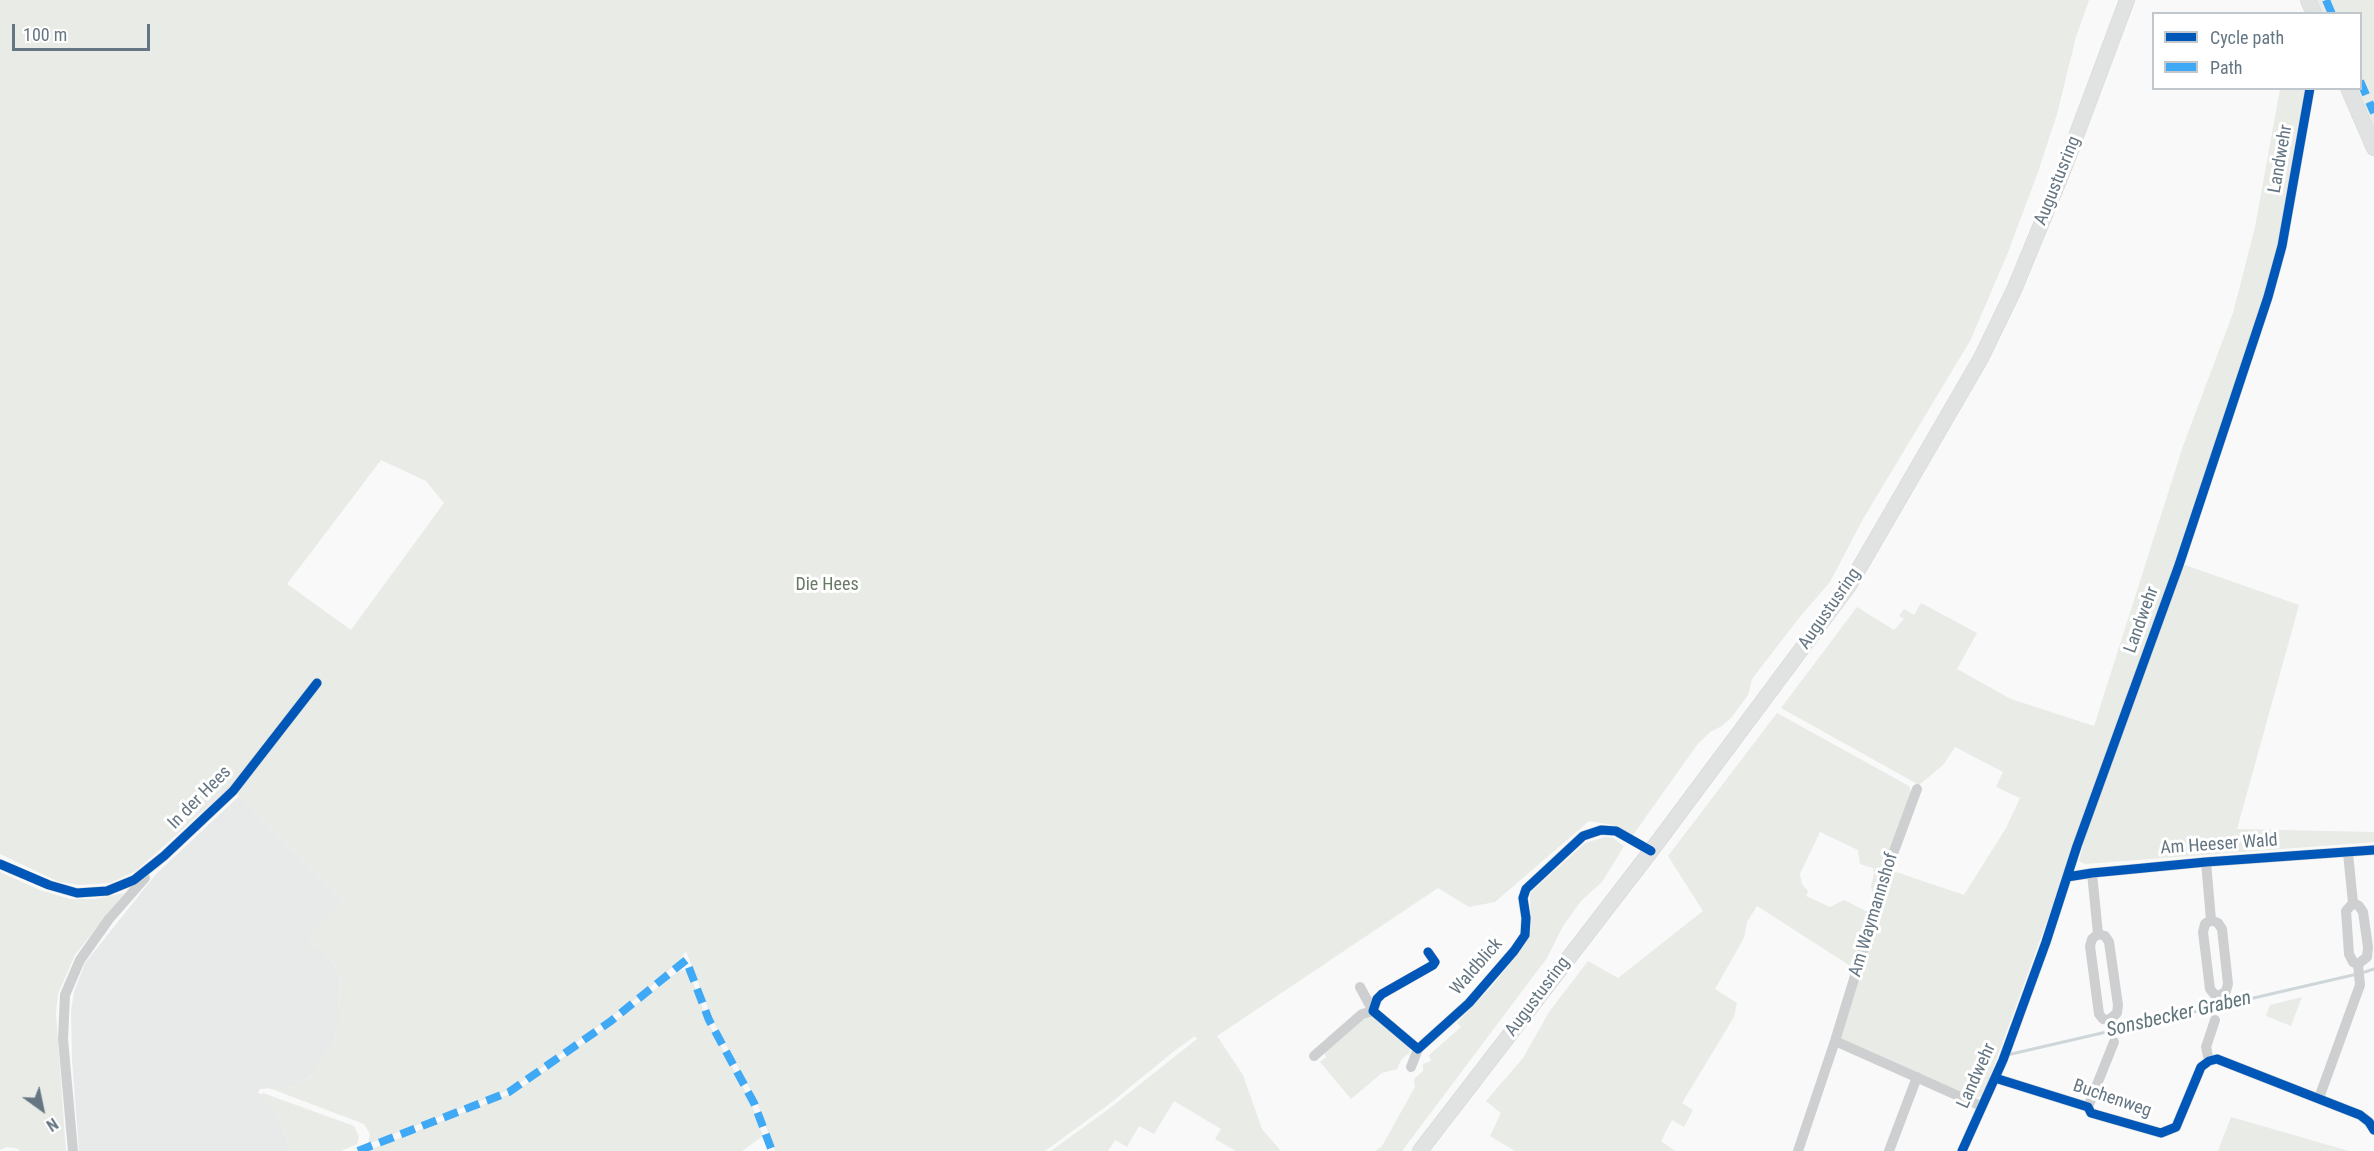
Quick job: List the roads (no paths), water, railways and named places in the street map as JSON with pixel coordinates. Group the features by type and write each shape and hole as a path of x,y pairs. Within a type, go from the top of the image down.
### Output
{"main road":[{"name":"Augustusring","path":"1420,1151 1651,851 1850,584 1981,358 2014,290 2063,171 2127,0"},
{"path":"2349,90 2374,148"}],"street":[{"name":"Landwehr","path":"1962,1151 1995,1078 2046,942 2067,877 2179,565 2268,297 2282,246 2310,90"},
{"name":"In der Hees","path":"0,864 77,894 107,891 134,880 164,856 233,791 317,683"},
{"name":"Am Waymannshof","path":"1798,1151 1835,1041 1890,862 1917,789"},
{"name":"Waldblick","path":"1411,1066 1418,1049 1469,1003 1525,935 1526,918 1523,898 1526,889 1583,836 1601,830 1616,831 1651,851"},
{"name":"Am Heeser Wald","path":"2067,877 2206,862 2374,850"},
{"path":"2348,853 2353,903 2346,911 2349,954 2353,962 2358,964"},
{"name":"In der Hees","path":"73,1151 63,1039 65,995 80,960 109,919 164,856"},
{"path":"2206,862 2211,920"},
{"path":"2092,873 2098,934"},
{"path":"2353,903 2363,912 2368,947 2367,957 2358,964"},
{"path":"2211,920 2222,928 2227,973 2228,988 2219,996 2210,989 2203,932 2205,924 2211,920"},
{"path":"2098,934 2105,936 2109,942 2118,1005 2117,1013 2109,1020 2103,1019 2099,1014 2090,946 2092,939 2098,934"},
{"name":"Waldblick","path":"1314,1056 1362,1014 1373,1011 1377,999 1382,994 1433,965 1435,962 1428,952"},
{"path":"2319,1098 2360,985 2358,964"},
{"path":"1360,987 1373,1011 1418,1049"},
{"name":"Buchenweg","path":"1995,1078 2088,1107 2091,1113 2161,1133 2169,1131 2176,1127 2202,1067 2209,1061 2206,1047 2214,1020"},
{"path":"1835,1041 1981,1106"},
{"name":"Buchenweg","path":"2088,1107 2114,1042"},
{"path":"2209,1061 2223,1060 2319,1098 2366,1119 2374,1130"},
{"path":"1889,1151 1917,1077"}],"waterway":[{"name":"Sonsbecker Graben","path":"2365,972 2374,969"},
{"name":"Sonsbecker Graben","path":"2007,1055 2353,975"}],"park label":[{"name":"Die Hees","path":"827,585"}]}
